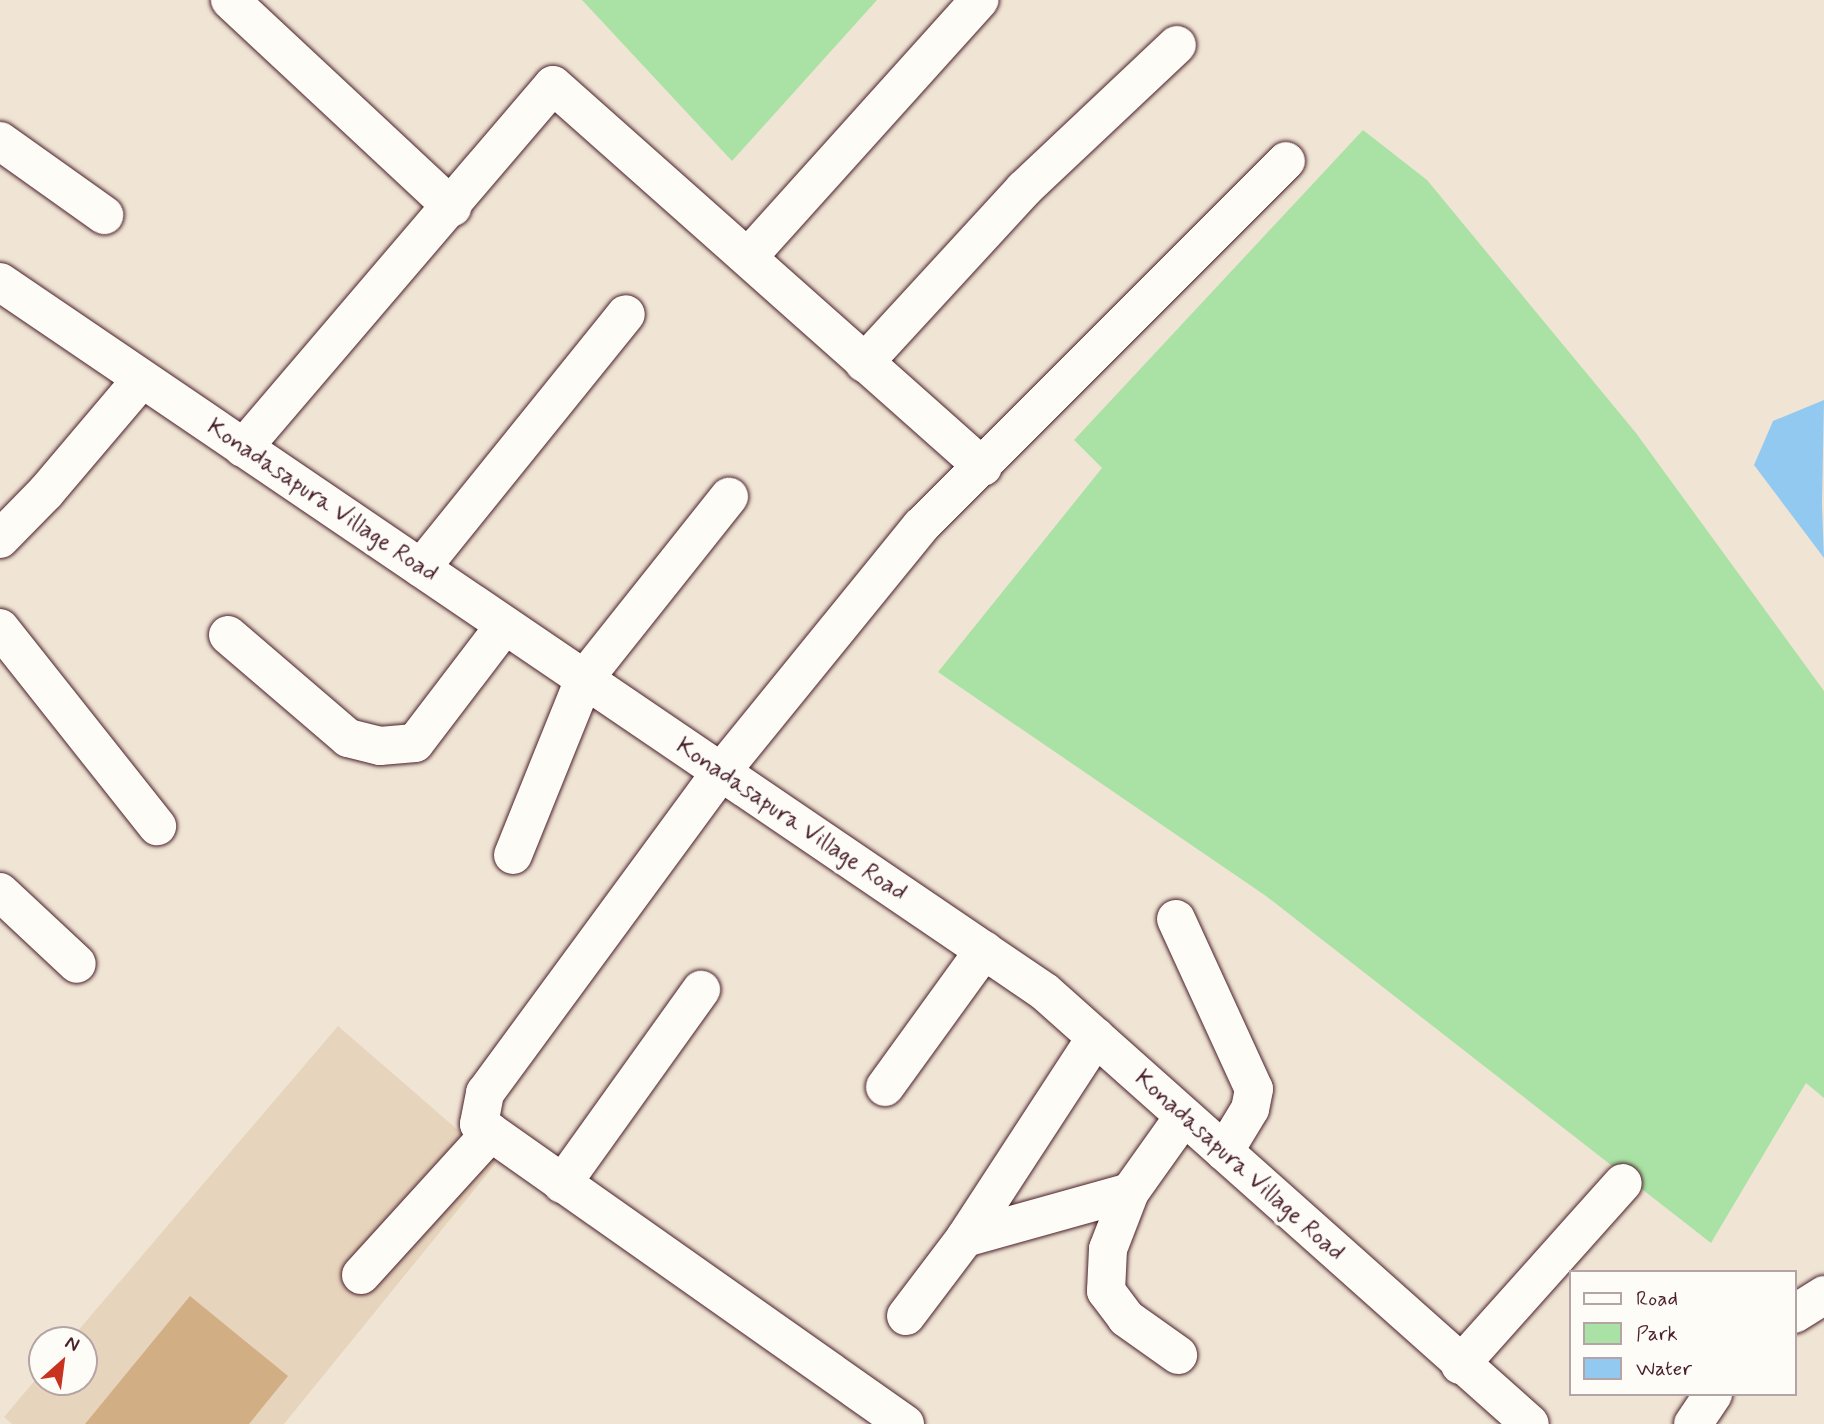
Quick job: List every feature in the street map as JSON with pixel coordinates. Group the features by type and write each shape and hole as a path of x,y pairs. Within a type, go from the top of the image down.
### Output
{"street":[{"path":"230,0 452,207"},
{"path":"748,257 979,0"},
{"path":"864,363 1024,189 1177,45"},
{"path":"243,448 452,207 553,85 983,467"},
{"path":"0,141 104,215"},
{"path":"905,1424 479,1124 485,1093 721,772 921,526 983,467 1286,161"},
{"name":"Konadasapura Village Road","path":"0,282 1045,992 1460,1365 1530,1424"},
{"path":"421,568 626,314"},
{"path":"0,539 46,492 142,379"},
{"path":"513,855 584,679 729,497"},
{"path":"228,635 348,738 380,746 415,743 505,625"},
{"path":"0,628 157,826"},
{"path":"0,892 77,964"},
{"path":"1176,919 1254,1089 1250,1109 1224,1152"},
{"path":"886,1087 984,950"},
{"path":"562,1184 701,990"},
{"path":"906,1316 965,1238 1096,1037"},
{"path":"1178,1355 1126,1318 1106,1291 1108,1249 1130,1192 1184,1116"},
{"path":"361,1275 492,1132"},
{"path":"1460,1365 1623,1183"},
{"path":"965,1238 1130,1192"},
{"path":"1796,1313 1824,1295"},
{"path":"1693,1424 1712,1396"}],"shaded area":[{"path":"338,1026 496,1163 284,1424 12,1424 4,1417 28,1389 28,1396 98,1396 98,1326 82,1326"}],"green space":[{"path":"582,0 877,0 732,161"},
{"path":"1363,130 1427,180 1636,433 1824,691 1824,1098 1806,1083 1711,1243 1266,896 938,672 1102,468 1074,440"}],"water":[{"path":"1824,400 1824,558 1754,465 1773,421"}],"building":[{"path":"190,1296 288,1376 249,1424 85,1424"}]}
